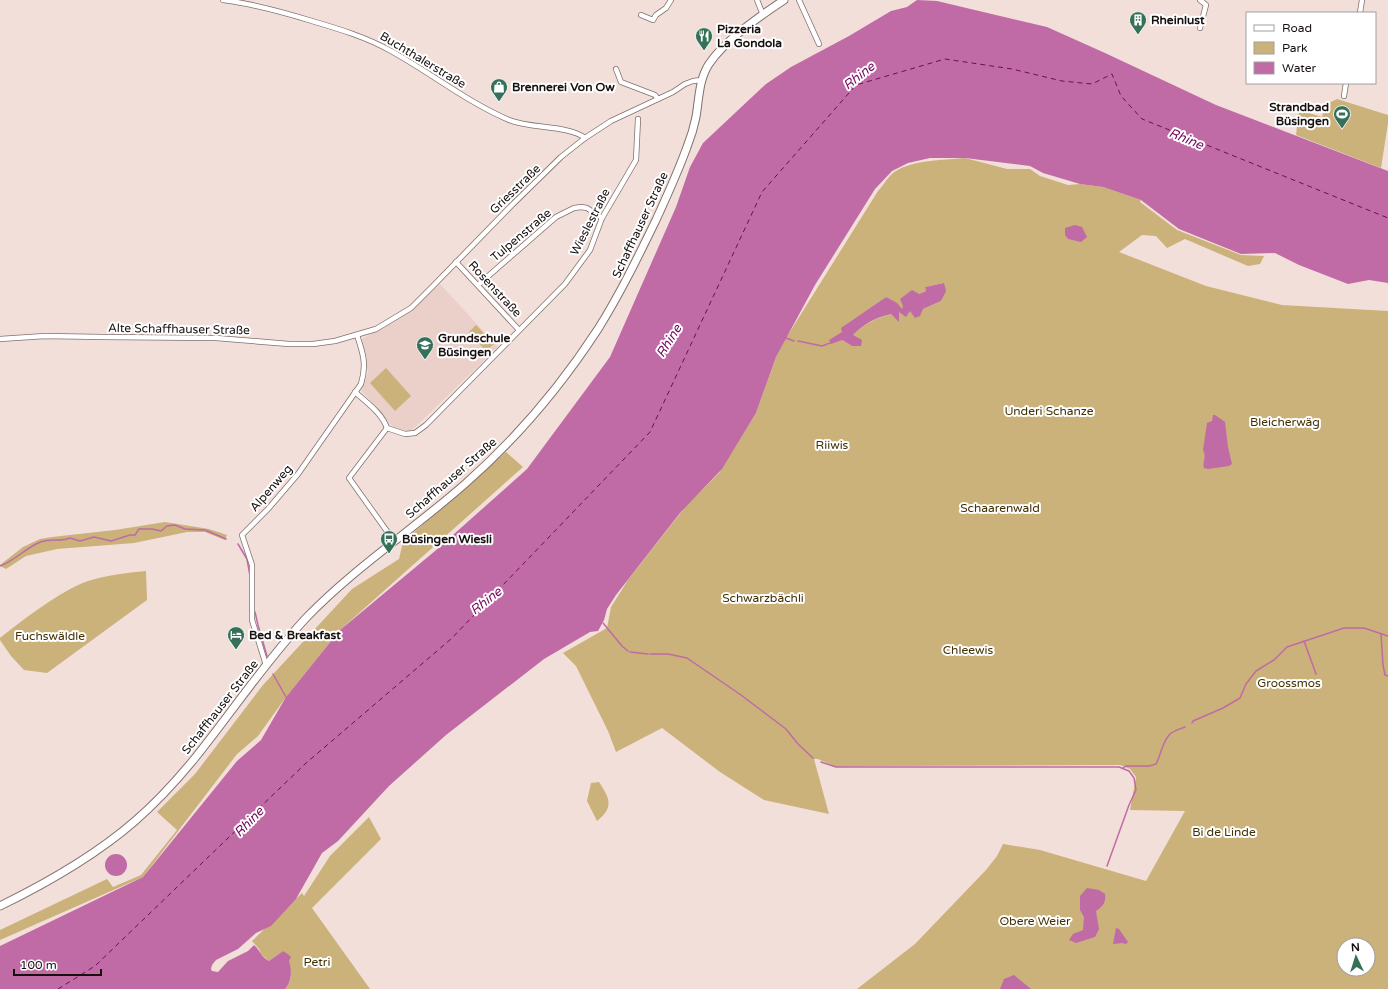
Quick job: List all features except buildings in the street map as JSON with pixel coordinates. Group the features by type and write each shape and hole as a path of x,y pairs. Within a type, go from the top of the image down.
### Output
{"main road":[{"name":"Schaffhauser Straße","path":"0,906 93,853 136,820 195,758 266,665 307,617 337,589 468,482 505,446 550,396 593,336 617,298 631,271 675,177 694,128 702,80 706,68 719,52 748,26 784,0"}],"street":[{"name":"Buchthalerstraße","path":"223,0 270,9 370,40 392,51 450,88 510,120 521,124 574,132 585,138"},
{"path":"641,15 653,20 656,15 666,8 671,0"},
{"path":"757,0 763,15"},
{"path":"799,0 819,44"},
{"path":"1200,0 1206,5 1200,28"},
{"path":"1360,12 1362,0"},
{"path":"616,69 621,82 655,95 658,99"},
{"name":"Griesstraße","path":"357,335 376,329 411,308 523,194 561,157 585,138 611,121 673,92 689,82 702,80"},
{"path":"1344,96 1346,84"},
{"name":"Wieslestraße","path":"387,428 405,434 415,433 426,425 565,284 590,250 602,218 636,160 638,118"},
{"name":"Tulpenstraße","path":"478,285 556,217 574,208 581,207 587,208 602,218"},
{"name":"Rosenstraße","path":"456,262 520,330"},
{"name":"Alte Schaffhauser Straße","path":"0,339 45,336 216,338 307,344 334,341 357,335"},
{"name":"Alpenweg","path":"266,665 252,620 252,565 242,535 292,482 361,384 364,369 362,352 357,335"},
{"path":"354,392 385,422 387,428 349,478 394,542"}],"shaded area":[{"name":"Grundschule Büsingen","path":"440,284 498,347 410,432 393,427 361,390 368,373 362,339 411,310"}],"green space":[{"name":"Strandbad Büsingen","path":"1337,99 1388,115 1381,168 1296,135 1299,110 1322,117 1325,105"},
{"name":"Schaarenwald","path":"965,158 1007,169 1030,169 1040,176 1068,185 1080,184 1103,187 1141,200 1140,202 1177,230 1241,255 1264,256 1260,264 1248,266 1185,239 1167,248 1156,236 1142,235 1119,252 1206,286 1282,305 1388,311 1388,989 857,989 915,944 986,870 997,856 1003,844 1040,850 1146,881 1185,811 1130,810 1136,777 1130,769 1120,765 836,767 818,759 814,759 829,814 764,800 720,772 662,728 616,752 608,731 576,666 563,653 607,628 611,607 628,580 686,506 719,473 756,413 776,357 786,338 878,191 888,178 899,169 916,163","holes":["944,283 941,301 923,309 899,312 899,321 891,314 870,322 853,335 852,346 842,340 842,328 886,297 902,310 912,298 926,291 925,287"]},
{"path":"476,325 494,344 486,351 469,332"},
{"path":"386,368 411,396 395,411 370,383"},
{"path":"506,452 523,467 340,630 286,697 258,736 237,754 143,877 0,940 0,930 107,879 113,887 141,875 177,830 157,812 195,774 263,685 352,589 399,559 403,542"},
{"path":"165,522 209,529 227,535 225,540 205,532 187,532 134,543 57,549 26,556 6,569 0,565 23,547 40,539"},
{"name":"Fuchswäldle","path":"146,571 147,600 47,673 24,670 11,656 0,640 0,638 20,622 66,591 88,581 102,577"},
{"path":"599,782 608,798 608,807 597,821 587,801 591,783"},
{"name":"Petri","path":"369,817 381,839 312,908 370,989 285,989 291,975 289,965 283,951 269,961 261,954 259,949 252,941 302,893 304,896 330,856"}],"water":[{"name":"Rhine","path":"917,0 937,1 1047,27 1216,105 1388,171 1388,283 1369,280 1348,284 1299,265 1275,253 1241,254 1179,229 1141,200 1103,187 1080,184 1043,173 1030,166 965,158 930,158 908,163 892,171 875,189 815,285 776,357 756,413 722,469 680,513 616,595 607,609 604,620 598,631 590,632 544,659 446,735 389,786 338,841 322,853 296,899 271,926 256,933 238,949 216,960 212,965 212,971 218,972 228,961 248,951 254,945 264,958 269,961 283,951 291,957 289,961 291,968 290,979 285,989 0,989 0,946 143,877 237,761 261,740 286,697 340,630 435,551 527,469 610,357 676,207 690,167 703,143 766,84 791,67 849,36 891,11 907,7"},
{"path":"1075,225 1082,227 1087,237 1081,242 1068,239 1065,235 1065,228"},
{"path":"944,283 946,291 941,301 923,309 920,316 915,318 910,311 906,317 899,312 899,322 891,314 880,317 862,327 853,335 862,340 861,346 852,346 842,340 831,344 829,340 842,332 841,328 886,297 897,303 902,309 903,306 900,299 912,290 919,294 926,291 925,287"},
{"path":"1213,415 1225,422 1232,464 1229,466 1208,469 1204,468 1205,455 1203,450 1207,423 1212,421"},
{"path":"112,854 120,854 127,861 127,869 120,876 112,876 105,869 105,861"},
{"path":"1087,888 1099,890 1105,894 1105,900 1102,906 1096,911 1099,929 1095,937 1076,943 1069,940 1073,934 1083,930 1084,917 1080,910 1080,896"},
{"path":"1116,928 1119,929 1128,942 1126,944 1113,944"},
{"path":"1014,975 1031,989 1000,989 1004,979"}],"waterway":[{"path":"786,338 794,341"},
{"path":"798,341 822,346 830,343"},
{"path":"0,566 38,543 70,538 80,541 94,537 111,541 130,535 135,535 139,529 161,531 167,526 175,525 185,529 205,530 226,539"},
{"path":"238,544 247,559 250,576"},
{"path":"255,612 267,656"},
{"path":"603,623 628,651"},
{"name":"Schwarzbächli","path":"1192,723 1193,721 1223,708 1240,698 1246,684 1256,671 1274,660 1287,647 1344,628 1364,628 1388,636"},
{"path":"1381,634 1383,665 1385,675 1388,676"},
{"path":"1304,641 1316,674"},
{"path":"630,652 648,654"},
{"path":"650,654 668,654 687,658 741,695 786,729 798,744 813,758"},
{"path":"273,674 286,697"},
{"path":"1123,768 1126,766 1149,766 1156,764 1167,737 1173,732 1185,727"},
{"path":"821,762 836,767 1119,767 1129,771 1134,778 1136,790 1107,866"}],"ferry route":[{"path":"58,989 95,966 305,764 451,639 650,432 762,192 856,85 945,59 1012,69 1062,81 1092,84 1112,74 1121,96 1142,119 1388,218"}],"place":[{"name":"Rheinlust","path":"1138,35"},
{"name":"Pizzeria La Gondola","path":"704,51"},
{"name":"Brennerei Von Ow","path":"499,102"},
{"name":"Strandbad Büsingen","path":"1342,129"},
{"name":"Grundschule Büsingen","path":"425,360"},
{"name":"Büsingen Wiesli","path":"389,554"},
{"name":"Bed & Breakfast","path":"236,650"}],"park label":[{"name":"Underi Schanze","path":"1049,411"},
{"name":"Bleicherwäg","path":"1285,422"},
{"name":"Riiwis","path":"832,445"},
{"name":"Chleewis","path":"968,650"},
{"name":"Groossmos","path":"1289,683"},
{"name":"Bi de Linde","path":"1224,832"},
{"name":"Obere Weier","path":"1035,921"}]}
